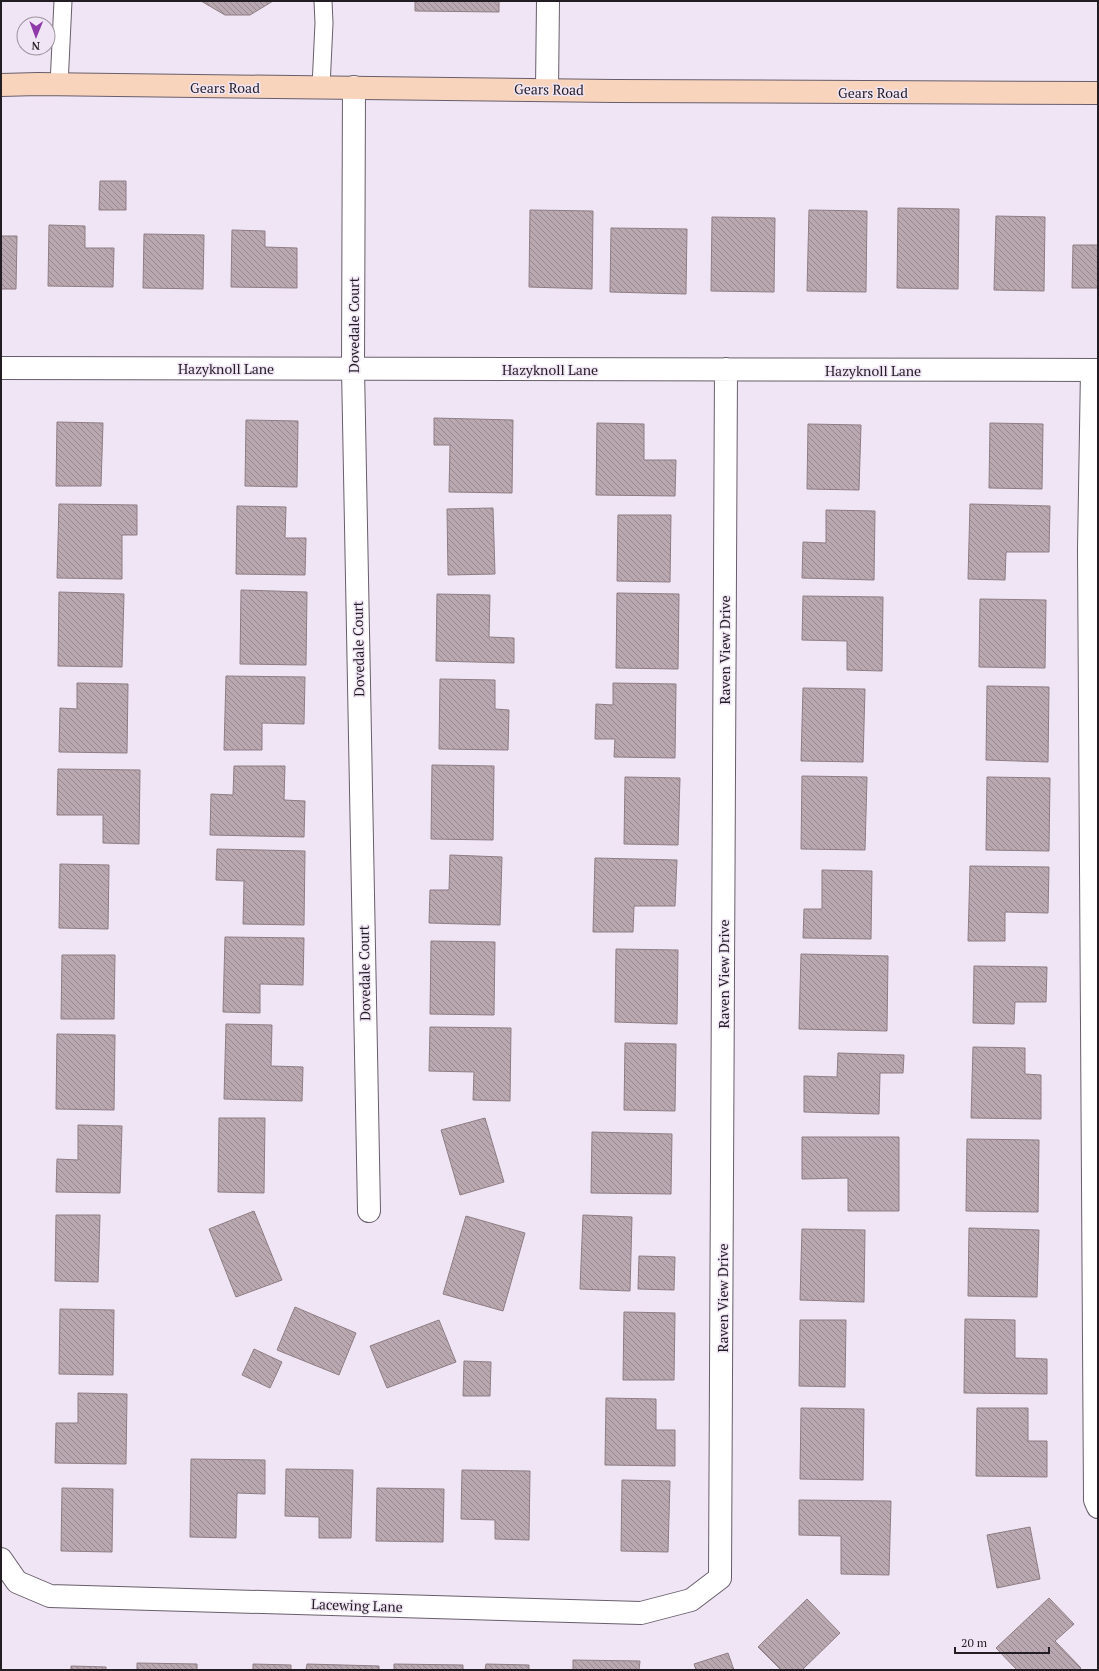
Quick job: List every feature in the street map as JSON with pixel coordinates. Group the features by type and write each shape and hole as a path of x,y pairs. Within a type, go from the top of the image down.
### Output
{"main road":[{"name":"Gears Road","path":"1,85 1098,93"}],"street":[{"path":"547,89 548,1"},
{"name":"Dovedale Court","path":"354,87 353,368 369,1211"},
{"name":"Hazyknoll Lane","path":"1,368 1095,370"},
{"name":"Raven View Drive","path":"720,1578 726,369"},
{"path":"1095,370 1089,550 1095,1500 1098,1506"},
{"name":"Lacewing Lane","path":"1,1559 17,1582 50,1596 641,1613 692,1600 720,1578"}],"lane":[{"path":"59,85 63,1"},
{"path":"320,87 324,1"}],"building":[{"path":"201,1 273,1 250,15 225,15"},
{"path":"415,1 499,1 499,12 415,11"},
{"path":"100,181 126,181 126,210 99,210"},
{"path":"898,208 959,209 958,289 897,288"},
{"path":"530,210 593,211 592,289 529,287"},
{"path":"809,210 867,211 866,292 807,291"},
{"path":"996,216 1045,217 1044,291 994,290"},
{"path":"712,217 775,218 774,292 711,291"},
{"path":"49,225 85,226 85,248 114,248 113,287 48,286"},
{"path":"611,228 687,229 686,294 610,292"},
{"path":"232,230 265,231 265,247 297,248 297,288 231,287"},
{"path":"144,234 204,235 203,289 143,288"},
{"path":"1,236 17,236 16,289 1,289"},
{"path":"1073,245 1098,245 1098,288 1072,288"},
{"path":"434,418 513,420 512,493 449,492 450,445 434,445"},
{"path":"246,420 298,421 297,487 245,486"},
{"path":"57,422 103,423 101,486 56,486"},
{"path":"597,423 644,424 644,460 676,460 675,496 596,495"},
{"path":"990,423 1043,424 1042,489 989,488"},
{"path":"808,424 861,425 859,490 807,489"},
{"path":"59,504 137,505 137,535 122,535 122,579 57,578"},
{"path":"970,504 1050,506 1049,552 1006,552 1005,580 968,579"},
{"path":"237,506 286,507 285,538 306,538 305,575 236,574"},
{"path":"493,508 495,574 448,575 447,509"},
{"path":"826,510 875,511 874,580 802,578 803,542 826,543"},
{"path":"618,515 671,515 670,582 617,581"},
{"path":"241,590 307,592 306,665 240,664"},
{"path":"59,592 124,594 122,667 58,666"},
{"path":"617,593 679,594 678,669 616,668"},
{"path":"437,594 490,595 489,637 514,638 514,663 436,661"},
{"path":"803,596 883,597 882,671 847,670 847,641 802,640"},
{"path":"980,599 1046,600 1045,668 979,667"},
{"path":"226,676 305,677 304,724 262,723 262,750 224,750"},
{"path":"440,679 495,680 495,709 509,710 508,750 439,749"},
{"path":"77,683 128,684 127,753 59,752 60,708 77,709"},
{"path":"613,683 676,684 675,758 614,757 615,739 595,739 596,704 613,705"},
{"path":"987,686 1049,687 1048,762 986,760"},
{"path":"803,688 865,689 863,762 801,761"},
{"path":"432,765 494,766 493,840 431,839"},
{"path":"234,766 285,766 284,800 305,801 304,837 210,835 211,794 233,795"},
{"path":"58,769 140,770 139,844 103,843 103,815 57,815"},
{"path":"802,776 867,777 865,850 801,849"},
{"path":"625,777 680,778 678,845 624,844"},
{"path":"987,777 1050,778 1049,851 986,850"},
{"path":"217,849 305,851 304,925 243,924 244,881 216,880"},
{"path":"450,855 502,857 500,925 429,923 430,890 449,890"},
{"path":"595,858 677,860 675,906 634,906 633,932 593,932"},
{"path":"60,864 109,865 108,929 59,928"},
{"path":"970,866 1049,867 1048,913 1005,912 1005,941 968,941"},
{"path":"822,870 872,871 871,939 803,938 804,909 822,909"},
{"path":"225,937 304,938 303,985 260,984 260,1013 223,1012"},
{"path":"431,941 495,942 494,1015 430,1014"},
{"path":"616,949 678,950 677,1024 615,1022"},
{"path":"801,954 888,956 887,1031 799,1029"},
{"path":"62,955 115,955 114,1019 61,1019"},
{"path":"974,966 1047,967 1046,1002 1015,1002 1014,1024 973,1023"},
{"path":"226,1024 272,1025 271,1066 303,1067 302,1101 224,1099"},
{"path":"430,1027 511,1028 510,1101 473,1100 474,1072 429,1071"},
{"path":"57,1034 115,1035 114,1110 56,1109"},
{"path":"625,1043 676,1044 675,1111 624,1110"},
{"path":"973,1047 1025,1048 1025,1074 1041,1075 1041,1119 971,1118"},
{"path":"838,1053 904,1055 903,1073 880,1073 879,1114 804,1112 804,1076 837,1077"},
{"path":"219,1118 265,1118 264,1193 218,1192"},
{"path":"485,1118 504,1182 460,1195 441,1130"},
{"path":"78,1125 122,1126 120,1193 56,1192 57,1159 78,1160"},
{"path":"592,1132 672,1134 671,1194 591,1193"},
{"path":"802,1137 899,1137 899,1211 848,1211 848,1178 802,1179"},
{"path":"967,1139 1039,1140 1038,1212 966,1211"},
{"path":"254,1211 282,1280 236,1297 209,1229"},
{"path":"56,1215 100,1215 98,1282 55,1281"},
{"path":"583,1215 632,1217 630,1291 580,1289"},
{"path":"466,1216 525,1233 503,1311 443,1294"},
{"path":"969,1228 1039,1230 1037,1297 968,1296"},
{"path":"802,1229 865,1230 864,1302 800,1300"},
{"path":"639,1256 675,1257 674,1290 638,1289"},
{"path":"295,1307 356,1333 339,1375 277,1350"},
{"path":"60,1309 114,1310 113,1375 59,1374"},
{"path":"624,1312 675,1313 674,1380 623,1380"},
{"path":"965,1319 1015,1320 1015,1358 1047,1359 1047,1394 964,1393"},
{"path":"439,1320 456,1362 387,1388 370,1346"},
{"path":"800,1320 846,1320 845,1387 799,1386"},
{"path":"254,1349 282,1362 270,1388 242,1375"},
{"path":"464,1361 491,1362 490,1396 463,1396"},
{"path":"78,1393 127,1394 126,1464 55,1463 56,1423 78,1423"},
{"path":"606,1398 656,1399 656,1430 675,1430 675,1466 605,1465"},
{"path":"801,1408 864,1409 863,1480 800,1479"},
{"path":"977,1408 1028,1408 1028,1441 1047,1441 1047,1477 976,1476"},
{"path":"191,1459 265,1460 265,1494 237,1493 236,1538 190,1537"},
{"path":"286,1469 353,1470 351,1538 319,1538 319,1517 285,1516"},
{"path":"462,1470 530,1471 529,1540 495,1539 495,1520 461,1519"},
{"path":"622,1480 670,1481 668,1552 621,1551"},
{"path":"62,1488 113,1489 112,1552 61,1551"},
{"path":"377,1488 444,1489 443,1542 376,1541"},
{"path":"799,1500 891,1501 889,1575 841,1574 841,1536 799,1535"},
{"path":"1030,1527 1040,1579 997,1588 987,1535"},
{"path":"1049,1598 1074,1624 1055,1641 1081,1668 1079,1670 1017,1670 996,1648"},
{"path":"807,1599 840,1633 802,1670 781,1670 758,1647"},
{"path":"728,1653 734,1670 696,1670 694,1664"},
{"path":"573,1660 640,1661 639,1670 573,1670"},
{"path":"137,1663 197,1664 197,1670 137,1670"},
{"path":"253,1664 291,1665 291,1670 253,1670"},
{"path":"307,1664 379,1666 379,1670 306,1670"},
{"path":"394,1664 463,1665 463,1670 394,1670"},
{"path":"486,1664 529,1665 529,1670 485,1670"},
{"path":"71,1666 106,1667 106,1670 71,1670"}]}
